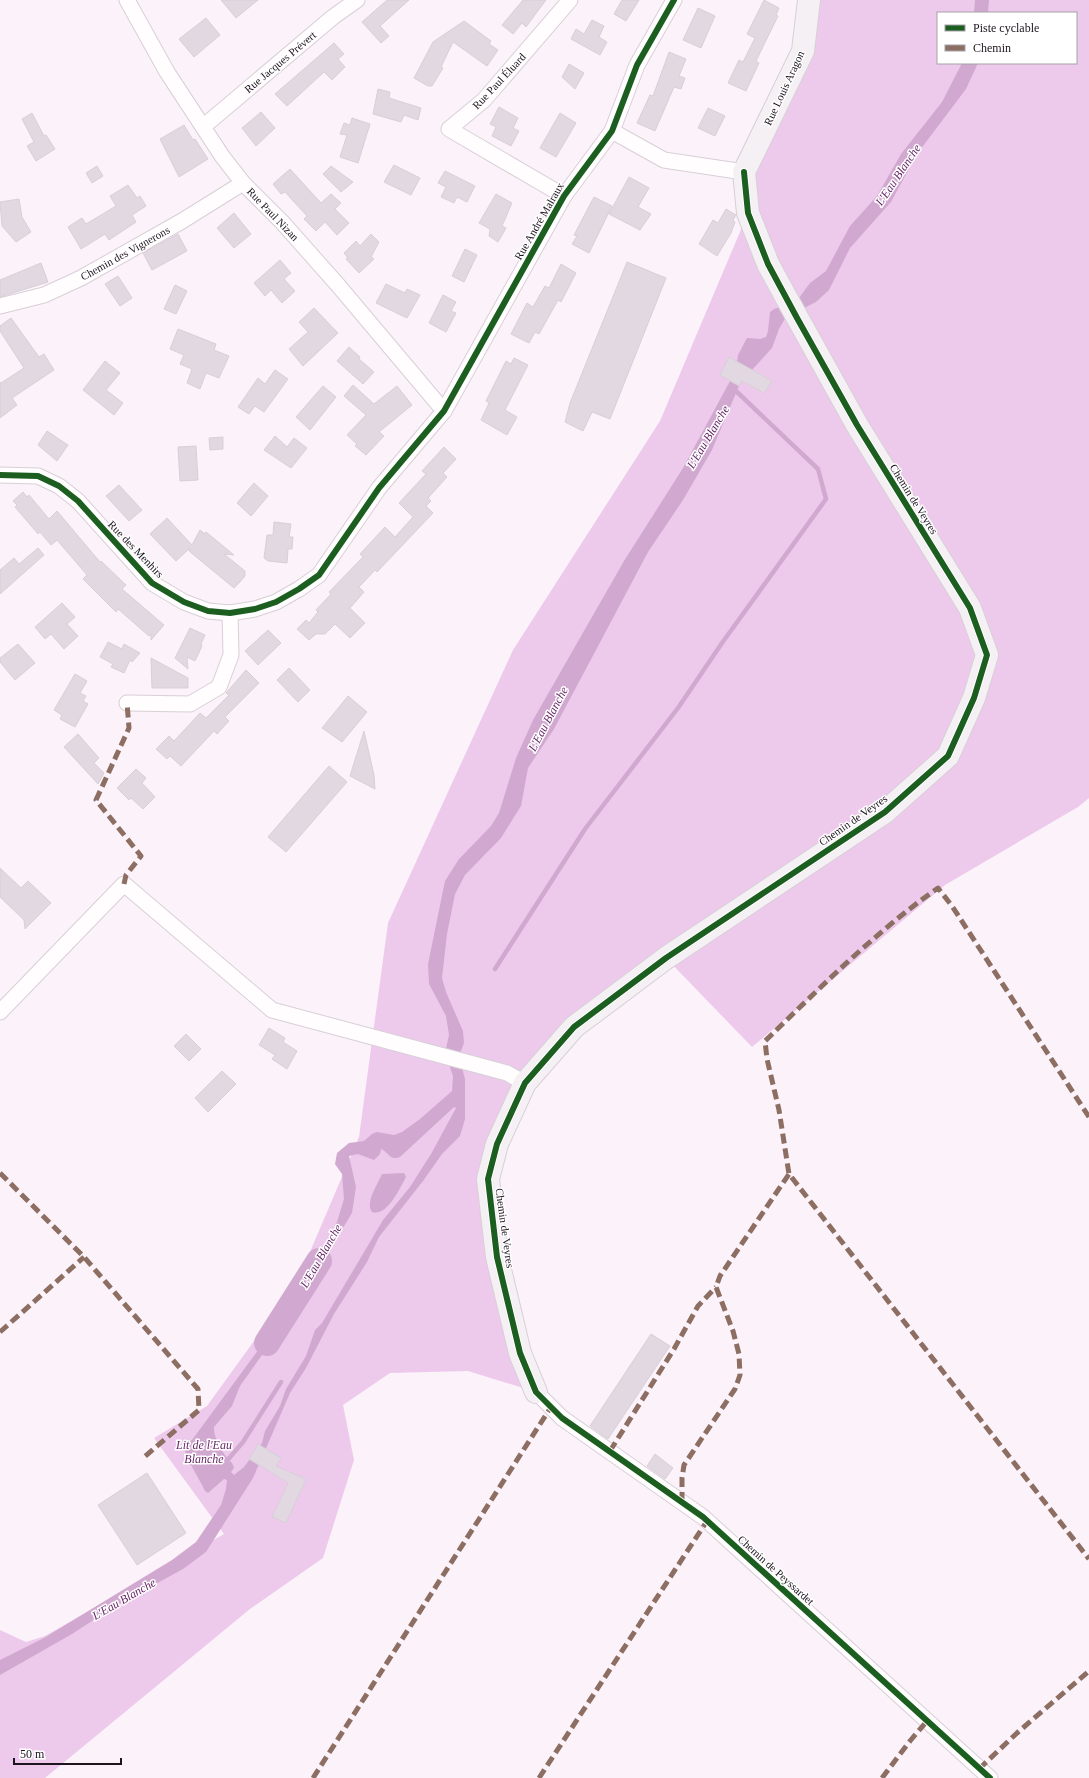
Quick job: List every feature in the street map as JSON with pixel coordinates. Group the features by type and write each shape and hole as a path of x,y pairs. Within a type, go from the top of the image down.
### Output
{"street":[{"name":"Rue Paul Nizan","path":"127,0 167,72 204,126 222,156 243,183 282,222 337,284 444,411"},
{"name":"Rue Jacques Prévert","path":"204,126 333,17 356,0"},
{"name":"Rue Paul Éluard","path":"564,196 448,129 484,100 570,0"},
{"name":"Rue André Malraux","path":"444,411 564,196 612,131 637,65 674,0"},
{"name":"Rue Louis Aragon","path":"744,172 803,51 809,0"},
{"path":"612,131 664,160 744,172"},
{"name":"Chemin de Veyres","path":"536,1392 520,1352 497,1257 488,1179 497,1144 525,1084 574,1027 666,958 885,812 948,756 974,698 988,655 970,608 857,425 768,264 748,213 744,172"},
{"name":"Chemin des Vignerons","path":"0,306 44,295 81,278 182,221 243,183"},
{"name":"Rue des Menhirs","path":"0,475 38,476 59,486 78,501 152,583 190,604 208,611 230,613 256,609 276,602 319,575 379,488 444,411"},
{"path":"127,703 190,704 219,687 231,655 230,613"},
{"path":"0,1012 124,884 272,1010 507,1073 525,1084"},
{"name":"Chemin de Peyssardet","path":"536,1392 562,1418 703,1517 990,1778"}],"shaded area":[{"path":"809,0 1089,0 1089,798 1078,807 945,885 752,1047 666,958 525,1084 488,1179 536,1392 468,1371 390,1373 343,1405 354,1460 323,1558 250,1609 45,1778 0,1778 0,1630 26,1642 45,1636 224,1534 154,1438 207,1406 298,1280 359,1137 388,923 513,650 660,421 748,213 744,172 803,51"}],"water":[{"path":"975,0 989,0 988,12 974,12"},
{"path":"961,64 978,64 966,89 917,154 891,202 850,248 829,290 816,302 786,317 779,329 772,348 752,370 737,362 738,355 747,338 760,339 766,337 770,312 774,309 796,302 810,283 826,271 850,226 877,196 901,154 942,102"},
{"name":"Lit de l'Eau Blanche","path":"730,381 739,386 712,450 683,500 648,552 554,729 528,768 521,806 501,838 465,875 455,894 447,934 442,978 446,992 463,1031 464,1043 459,1056 465,1079 465,1119 460,1136 442,1154 379,1237 367,1262 334,1314 306,1368 290,1393 253,1478 206,1552 183,1569 112,1608 72,1634 0,1675 0,1660 44,1638 172,1560 196,1542 221,1505 227,1480 224,1479 208,1493 205,1491 185,1451 181,1448 183,1444 192,1440 292,1304 306,1278 317,1263 337,1222 344,1199 342,1174 335,1164 337,1153 349,1143 364,1141 372,1134 377,1132 394,1135 402,1132 420,1119 452,1091 453,1076 445,1053 449,1035 446,1016 429,984 428,964 445,881 459,859 491,826 499,813 516,758 533,720 624,561 683,468","holes":["454,1107 456,1108 431,1154 410,1187 383,1220 322,1323 315,1330 306,1356 286,1389 280,1406 265,1431 262,1443 244,1467 234,1475 231,1472 234,1468 232,1463 226,1457 219,1445 214,1427 232,1406 240,1386 287,1320 352,1213 356,1187 349,1156 358,1154 374,1160 380,1154 381,1149 394,1158 400,1157"]},
{"path":"404,1173 406,1177 397,1194 388,1206 378,1212 372,1212 370,1208 371,1198 382,1174"}],"building":[{"path":"221,0 258,0 236,18"},
{"path":"387,0 409,0 380,26 389,36 381,43 362,22"},
{"path":"523,0 546,0 526,27 522,23 513,34 502,25"},
{"path":"622,0 639,0 626,21 614,14"},
{"path":"764,0 779,8 776,15 778,16 756,61 759,63 746,91 728,83 739,60 743,62 755,38 747,34"},
{"path":"698,8 715,16 701,48 683,40"},
{"path":"206,18 220,35 194,57 179,39"},
{"path":"592,20 604,26 599,37 607,42 600,55 571,39 576,29 584,34"},
{"path":"464,21 491,41 489,44 498,50 487,66 453,42 441,67 443,68 432,86 428,86 414,78 433,42"},
{"path":"334,43 344,54 338,59 345,67 332,80 324,72 287,106 275,94"},
{"path":"669,52 686,59 679,76 685,78 681,89 674,87 655,131 637,123 650,95 653,96"},
{"path":"569,64 584,73 575,89 562,77"},
{"path":"378,89 390,92 389,98 421,108 418,120 404,115 401,122 373,114"},
{"path":"499,107 518,118 513,128 519,131 511,146 492,136 496,127 490,124"},
{"path":"708,108 725,116 715,136 698,128"},
{"path":"261,112 275,128 256,146 242,128"},
{"path":"32,113 44,136 46,135 55,149 36,161 27,146 34,142 22,119"},
{"path":"560,113 576,123 556,157 540,148"},
{"path":"352,118 370,124 358,163 340,157 347,135 340,134 344,123 350,125"},
{"path":"184,125 193,140 195,139 208,159 179,177 160,139"},
{"path":"394,165 420,178 411,195 384,182"},
{"path":"97,166 103,176 92,183 86,173"},
{"path":"331,166 353,182 341,192 323,174"},
{"path":"290,169 321,203 331,194 341,203 335,209 349,223 337,235 325,222 316,231 304,219 307,216 285,192 281,194 273,184"},
{"path":"445,171 475,186 467,202 457,197 454,203 441,197 446,187 438,183"},
{"path":"629,177 649,188 638,207 651,214 640,230 609,214"},
{"path":"128,185 137,198 140,196 146,206 132,215 136,222 109,240 105,234 81,249 68,227 82,218 86,224 116,206 110,196"},
{"path":"496,194 512,203 502,226 506,228 498,242 489,236 490,229 479,223"},
{"path":"594,197 612,206 589,253 572,244 577,236 574,235"},
{"path":"19,199 22,217 31,232 16,242 2,226 0,202"},
{"path":"726,209 736,215 733,220 735,222 731,233 717,256 699,244 713,220 718,223"},
{"path":"234,213 251,234 234,248 217,228"},
{"path":"178,234 187,251 152,270 143,253"},
{"path":"371,234 379,242 371,257 374,259 359,273 346,259 348,258 344,253 356,241 360,246"},
{"path":"465,249 477,255 464,282 452,276"},
{"path":"280,260 291,273 284,279 295,291 282,303 271,290 265,296 254,283"},
{"path":"627,262 666,278 610,419 592,412 583,431 565,422 570,403"},
{"path":"41,263 48,282 0,297 0,280"},
{"path":"561,264 576,273 561,302 558,300 539,334 535,332 529,343 511,334 527,303 533,307 545,286 549,288"},
{"path":"118,276 132,298 120,306 105,284"},
{"path":"386,284 405,293 407,289 420,295 407,318 376,303"},
{"path":"175,285 187,291 176,314 164,309"},
{"path":"443,295 456,302 451,311 456,313 446,332 429,323"},
{"path":"314,308 338,333 303,366 289,349 308,332 299,322"},
{"path":"11,318 39,357 44,354 54,370 12,398 17,405 0,418 0,382 1,383 24,368 0,331 0,326"},
{"path":"178,329 216,344 214,350 229,356 219,378 206,373 200,389 187,383 192,369 180,364 184,355 170,349"},
{"path":"349,347 360,357 359,359 374,372 363,384 337,361"},
{"path":"729,357 772,381 764,393 742,381 739,386 720,375"},
{"path":"514,358 528,365 505,410 517,417 507,435 481,420 489,403 486,401 506,361 511,364"},
{"path":"105,361 120,373 106,390 123,403 114,415 83,390"},
{"path":"275,370 288,379 264,412 255,406 249,414 238,407 258,378 265,384"},
{"path":"353,385 374,404 397,386 412,405 379,432 384,436 366,455 355,446 357,444 347,435 366,415 344,396"},
{"path":"323,386 336,397 310,430 296,417"},
{"path":"47,431 68,445 57,461 38,445"},
{"path":"275,436 287,447 294,438 307,448 291,468 264,450"},
{"path":"223,437 223,449 210,450 209,438"},
{"path":"196,446 198,480 180,481 178,447"},
{"path":"444,447 456,459 443,473 447,477 428,498 431,501 426,506 433,513 377,572 375,570 359,587 364,592 350,608 365,623 350,638 335,624 325,634 316,634 309,640 297,629 306,620 309,623 318,612 316,610 331,594 329,592 363,557 360,554 385,527 395,537 413,517 399,503 426,474 422,471"},
{"path":"254,483 268,496 251,516 237,503"},
{"path":"119,485 142,510 129,521 106,496"},
{"path":"23,492 27,497 29,495 49,519 57,511 100,562 101,561 126,585 122,589 164,625 151,640 151,634 149,636 118,609 116,612 83,579 87,575 57,540 51,545 40,532 38,534 15,507 17,505 13,501"},
{"path":"167,518 192,545 200,530 205,534 206,532 234,555 224,554 245,571 245,576 234,588 189,551 190,548 176,561 150,534"},
{"path":"274,522 291,524 289,537 293,537 292,549 288,549 287,563 268,561 264,558 267,535 273,535"},
{"path":"38,548 44,555 0,594 0,570 14,558 19,564"},
{"path":"62,603 75,617 67,624 78,636 64,649 51,634 45,639 35,627"},
{"path":"190,628 205,635 195,661 187,657 188,669 175,658"},
{"path":"268,630 281,643 258,665 245,651"},
{"path":"108,642 122,649 124,644 140,653 132,662 130,660 124,673 111,667 113,664 100,657"},
{"path":"18,644 35,663 15,680 0,662 0,658"},
{"path":"151,658 188,678 188,688 152,688"},
{"path":"289,668 310,690 298,702 277,680"},
{"path":"246,670 259,683 225,717 229,721 217,734 214,731 181,766 170,756 167,759 156,749 169,736 174,741 200,713 206,718 229,695 226,693"},
{"path":"75,674 87,681 80,693 86,696 83,701 88,704 75,727 60,719 62,715 54,710"},
{"path":"348,696 367,712 342,742 322,728"},
{"path":"364,731 374,775 375,789 350,776"},
{"path":"78,734 99,758 94,763 104,773 98,784 64,747"},
{"path":"329,766 347,782 286,852 268,837"},
{"path":"136,769 146,778 142,783 155,797 143,809 131,798 129,800 117,788"},
{"path":"0,868 21,888 28,881 51,903 25,929 24,920 0,897"},
{"path":"269,1028 285,1038 283,1042 297,1051 287,1069 272,1059 275,1055 259,1045"},
{"path":"186,1034 201,1049 189,1061 174,1046"},
{"path":"222,1071 236,1084 208,1112 195,1098"},
{"path":"651,1334 670,1346 608,1439 590,1426"},
{"path":"258,1444 281,1458 276,1466 306,1479 286,1523 272,1517 288,1483 249,1459"},
{"path":"655,1454 673,1468 665,1479 647,1466"},
{"path":"147,1473 186,1533 137,1565 98,1505"}],"waterway":[{"name":"L'Eau Blanche","path":"495,969 585,829 678,708 722,643 826,499 818,469 736,391"},
{"name":"L'Eau Blanche","path":"267,1343 319,1261"},
{"name":"L'Eau Blanche","path":"225,1463 243,1442 281,1382"}],"marked path":[{"path":"124,884 126,875 141,856 96,800 129,728 127,703"},
{"path":"1089,1117 952,906 938,888 870,942 765,1041 767,1059 779,1110 789,1174 1089,1559"},
{"path":"0,1173 84,1257 198,1389 199,1410 143,1458"},
{"path":"682,1502 682,1478 684,1465 735,1389 740,1375 739,1354 733,1331 716,1287 720,1276 789,1174"},
{"path":"0,1332 84,1257"},
{"path":"610,1451 674,1349 698,1306 716,1287"},
{"path":"313,1778 551,1407"},
{"path":"539,1778 705,1524"},
{"path":"979,1769 1017,1733 1089,1671"},
{"path":"882,1778 927,1721"}],"cycle path":[{"path":"0,475 38,476 59,486 78,501 152,583 184,602 208,611 230,613 255,609 276,602 299,589 319,575 379,488 444,411 564,196 612,131 637,65 674,0"},
{"path":"744,172 748,213 768,264 857,425 970,608 987,655 974,698 948,756 885,812 666,958 574,1027 525,1083 497,1144 488,1179 497,1257 520,1353 536,1392 562,1418 703,1517 990,1778"}]}
